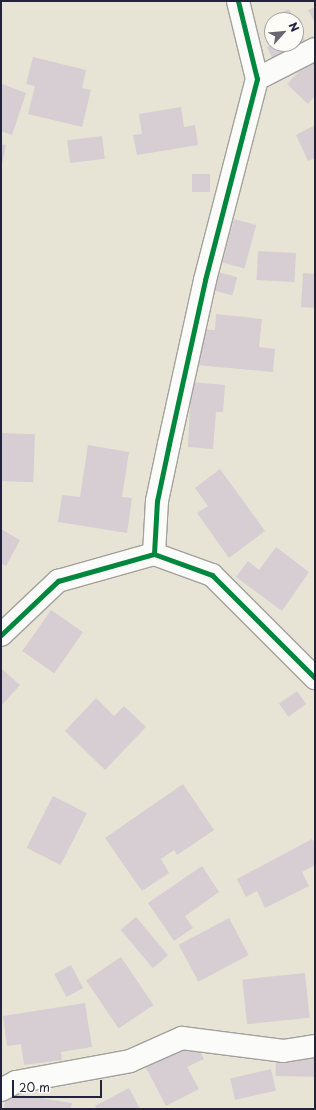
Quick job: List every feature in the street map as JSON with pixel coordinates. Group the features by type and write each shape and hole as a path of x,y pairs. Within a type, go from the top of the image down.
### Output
{"street":[{"path":"154,554 157,501 169,444 205,280 257,79 238,1"},
{"path":"257,79 315,49"},
{"path":"1,635 58,581 154,554 212,575 315,678"},
{"path":"1,1090 16,1082 130,1061 182,1038 283,1051 315,1046"}],"building":[{"path":"315,7 315,23 308,10"},
{"path":"289,9 291,12 282,12"},
{"path":"304,39 307,45 304,46"},
{"path":"270,52 293,52 274,61"},
{"path":"33,57 86,70 82,88 91,90 82,127 28,114 35,86 26,84"},
{"path":"312,58 315,61 315,96 308,104 287,84"},
{"path":"2,84 26,93 12,135 1,131"},
{"path":"181,107 184,127 195,125 198,145 137,155 133,135 142,134 139,114"},
{"path":"315,125 315,158 308,161 296,135"},
{"path":"102,136 105,159 70,163 67,140"},
{"path":"1,144 6,145 2,164 1,164"},
{"path":"192,174 210,174 210,192 192,192"},
{"path":"234,219 256,225 245,268 222,262"},
{"path":"258,251 296,253 294,282 256,280"},
{"path":"218,272 237,277 232,296 213,290"},
{"path":"303,273 315,274 315,308 301,307"},
{"path":"216,314 262,319 259,347 275,349 273,372 196,365 199,329 215,330"},
{"path":"191,382 225,385 223,412 216,412 213,449 188,447"},
{"path":"1,433 35,434 33,482 1,481"},
{"path":"88,445 129,452 122,497 132,498 127,533 58,522 62,495 80,497"},
{"path":"220,469 265,531 229,558 197,513 208,506 195,488"},
{"path":"1,529 20,540 6,566 1,563"},
{"path":"276,547 309,572 282,611 236,577 248,561 259,570"},
{"path":"51,610 83,632 54,673 22,651"},
{"path":"1,668 20,685 1,706"},
{"path":"297,691 306,704 288,717 279,704"},
{"path":"96,698 114,716 124,706 146,727 105,770 65,731"},
{"path":"183,784 214,830 177,855 174,850 161,859 169,873 142,891 105,838"},
{"path":"53,796 87,813 61,865 27,848"},
{"path":"312,839 315,844 315,865 302,872 309,886 265,908 257,891 246,897 237,879"},
{"path":"202,866 219,892 185,916 193,928 174,941 148,903"},
{"path":"136,917 168,955 153,968 121,930"},
{"path":"229,918 249,955 198,982 179,945"},
{"path":"121,957 153,1005 119,1029 86,980"},
{"path":"71,965 83,988 66,997 54,974"},
{"path":"305,973 310,1018 247,1024 242,980"},
{"path":"85,1003 92,1047 61,1052 62,1060 24,1065 21,1044 7,1046 3,1016"},
{"path":"194,1041 204,1059 187,1067 199,1089 166,1106 145,1066"},
{"path":"276,1053 315,1054 315,1077 276,1076"},
{"path":"271,1069 276,1090 235,1100 230,1078"},
{"path":"129,1088 140,1109 97,1109 95,1106"},
{"path":"6,1093 72,1103 71,1109 4,1109"}],"cycle path":[{"path":"154,554 157,501 169,444 205,280 257,79 238,1"},
{"path":"1,635 58,581 154,554 212,575 315,678"}]}
